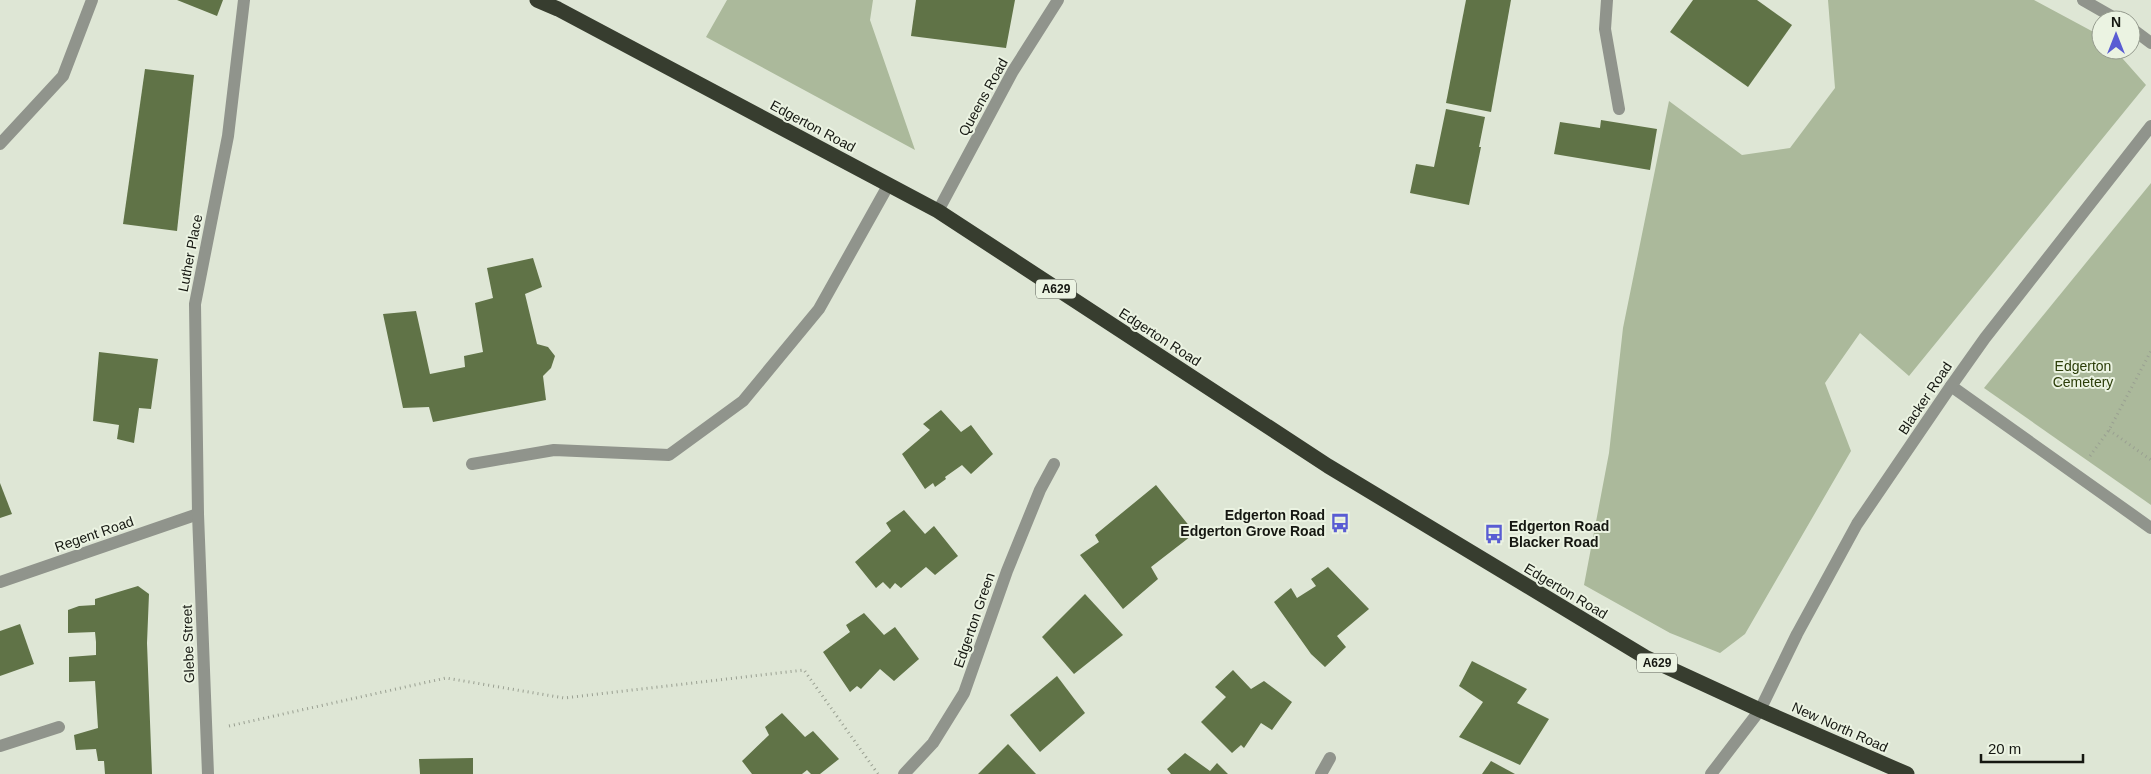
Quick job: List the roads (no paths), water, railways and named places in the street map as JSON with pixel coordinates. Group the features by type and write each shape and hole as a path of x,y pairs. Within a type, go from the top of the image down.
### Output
{"highway":[{"name":"Edgerton Road","path":"537,0 558,9 938,211 1328,466 1645,657 1760,710"},
{"name":"New North Road","path":"1760,710 1907,774"}],"street":[{"path":"0,144 63,76 92,0"},
{"name":"Luther Place","path":"198,514 195,304 228,136 244,0"},
{"name":"Queens Road","path":"938,211 1013,71 1058,0"},
{"path":"1607,0 1605,29 1619,109"},
{"path":"2083,0 2100,10"},
{"name":"Blacker Road","path":"1711,774 1760,710 1797,634 1858,524 1951,386 1985,338 2151,126"},
{"path":"472,464 554,450 669,456 743,401 819,309 889,184"},
{"path":"1951,386 2151,528"},
{"name":"Edgerton Green","path":"904,774 933,743 964,692 1007,572 1040,490 1054,464"},
{"name":"Regent Road","path":"0,582 198,514"},
{"name":"Glebe Street","path":"198,514 208,774"},
{"path":"0,746 59,727"},
{"path":"1321,774 1330,758"}],"place":[{"name":"Edgerton Road Edgerton Grove Road","path":"1340,523"},
{"name":"Edgerton Road Blacker Road","path":"1494,534"}],"park label":[{"name":"Edgerton Cemetery","path":"2083,374"}]}
